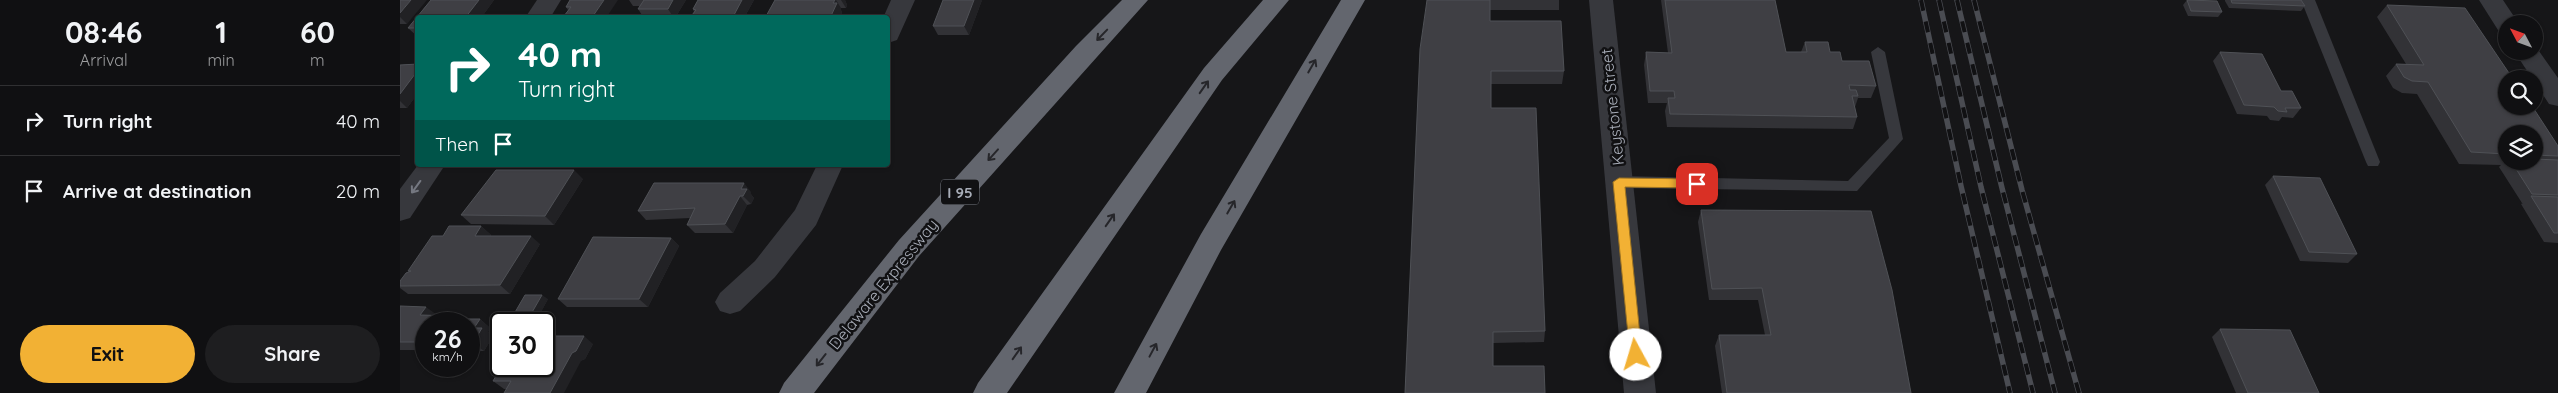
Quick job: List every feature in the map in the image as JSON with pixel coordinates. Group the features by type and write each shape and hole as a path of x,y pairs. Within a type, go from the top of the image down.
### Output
{"highway":[{"name":"Delaware Expressway","path":"795,393 909,248 1086,52 1136,0"},
{"path":"989,393 1213,74 1277,0"},
{"path":"1130,393 1211,242 1352,0"}],"street":[{"path":"539,15 549,0"},
{"path":"890,29 903,0"},
{"name":"Keystone Street","path":"1601,0 1640,393"},
{"path":"2491,0 2501,15"},
{"path":"2532,60 2558,97"},
{"path":"400,210 431,167"},
{"path":"730,302 765,269 801,224 829,167"}],"lane":[{"path":"2308,0 2373,162"},
{"path":"1619,182 1852,187 1896,139 1878,52"}],"building":[{"path":"400,0 411,0 400,13"},
{"path":"431,0 479,0 467,15 419,15"},
{"path":"570,0 604,0 594,15 565,15 571,7 566,7"},
{"path":"644,0 673,0 668,9 638,9"},
{"path":"698,0 742,0 734,15 692,15 696,10 693,9"},
{"path":"775,0 835,0 833,3 837,3 831,15 767,15"},
{"path":"943,0 974,0 964,26 933,26"},
{"path":"1427,0 1490,0 1490,21 1561,21 1564,71 1491,71 1491,108 1536,108 1545,331 1493,332 1493,366 1544,366 1545,393 1405,393 1420,49"},
{"path":"1665,0 1775,0 1786,52 1807,52 1805,42 1828,42 1830,52 1840,52 1842,61 1869,61 1876,86 1849,85 1850,90 1856,90 1858,96 1852,96 1857,117 1670,114 1668,98 1675,98 1674,91 1650,91 1646,52 1672,53"},
{"path":"2187,0 2217,1 2222,12 2191,11"},
{"path":"2231,0 2301,0 2305,6 2232,3"},
{"path":"2387,5 2465,8 2498,57 2498,60 2500,60 2507,70 2498,70 2498,115 2538,115 2558,146 2558,156 2543,155 2543,125 2498,125 2498,154 2471,152 2428,82 2412,81 2404,77 2396,64 2424,65"},
{"path":"415,19 415,28 408,28"},
{"path":"2220,52 2262,54 2281,91 2292,91 2301,108 2285,108 2287,112 2278,111 2274,107 2244,105"},
{"path":"415,64 415,74 400,94 400,65"},
{"path":"2543,159 2558,160 2558,195 2532,194 2517,170 2543,170"},
{"path":"496,170 574,170 545,216 461,215"},
{"path":"2273,176 2320,178 2357,254 2309,252"},
{"path":"654,183 744,183 741,189 747,189 743,196 740,196 725,224 687,225 695,208 638,211"},
{"path":"2531,196 2558,197 2558,233 2554,233"},
{"path":"1701,210 1871,211 1892,290 1911,393 1727,393 1719,335 1771,335 1762,288 1712,289"},
{"path":"449,226 481,226 475,236 531,236 500,285 400,286 400,281 406,273 411,271 408,271 432,236 443,236"},
{"path":"593,237 671,238 639,299 558,299"},
{"path":"525,295 542,295 532,312 515,312"},
{"path":"400,306 426,307 422,312 415,312 415,342 400,342"},
{"path":"2220,329 2290,330 2319,393 2248,393"},
{"path":"555,336 584,336 576,351 572,353 550,393 504,393 511,381 493,381 495,377 555,377"}],"railway":[{"path":"1921,0 1961,186 2010,393"},
{"path":"1939,0 1981,187 2033,393"},
{"path":"1957,0 2002,188 2055,393"},
{"path":"1974,0 2022,190 2079,393"}],"route":[{"path":"1636,355 1619,182 1697,184"}]}
